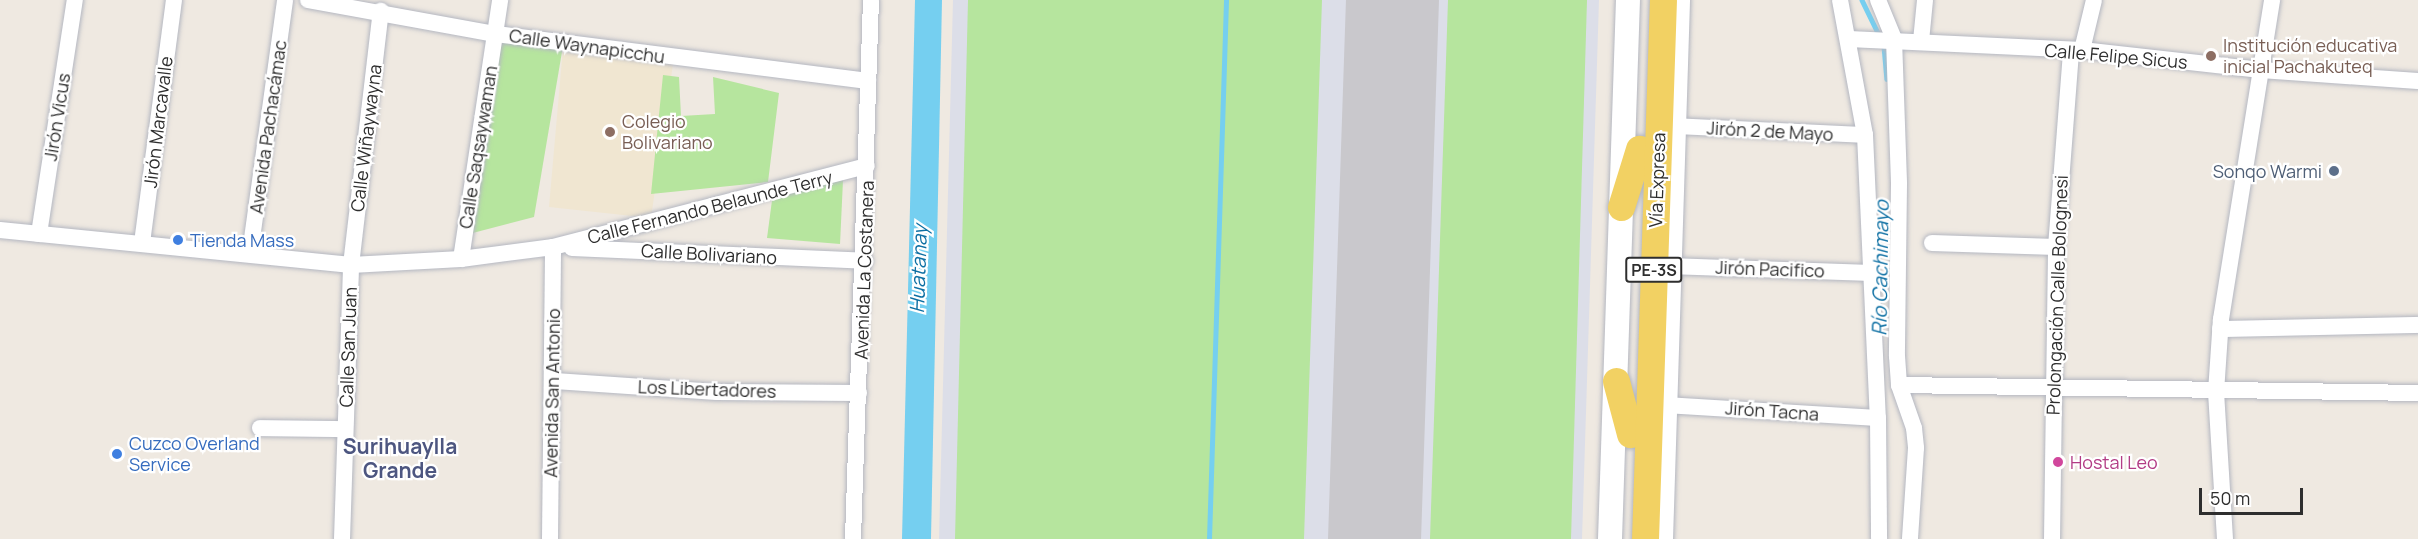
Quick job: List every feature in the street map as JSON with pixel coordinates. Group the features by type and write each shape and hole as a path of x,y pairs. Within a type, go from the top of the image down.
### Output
{"main road":[{"name":"Vía Expresa","path":"1610,539 1628,0"},
{"name":"Vía Expresa","path":"1644,0 1649,149"},
{"name":"Vía Expresa","path":"1627,539 1639,434 1649,149 1663,0"},
{"name":"Vía Expresa","path":"1660,539 1678,0"},
{"path":"1621,207 1649,149"},
{"path":"1649,149 1671,208"},
{"path":"1616,381 1639,434"},
{"path":"1639,434 1665,392"},
{"name":"Vía Expresa","path":"1639,434 1645,539"}],"street":[{"name":"Jirón Vicus","path":"39,234 75,0"},
{"name":"Jirón Marcavalle","path":"142,243 174,0"},
{"name":"Avenida Pachacámac","path":"250,253 285,0"},
{"name":"Calle Waynapicchu","path":"308,0 381,11 496,34 868,81"},
{"name":"Calle Saqsaywaman","path":"461,259 500,0"},
{"name":"Avenida La Costanera","path":"853,539 865,261 871,0"},
{"path":"1840,0 1865,135 1878,418 1880,539"},
{"path":"1878,0 1894,39 1899,385 1914,428 1910,539"},
{"path":"1921,41 1925,0"},
{"name":"Prolongación Calle Bolognesi","path":"2052,539 2052,384 2056,247 2077,50 2094,0"},
{"path":"2225,539 2216,392 2220,329 2272,0"},
{"name":"Calle Wiñaywayna","path":"351,265 381,11"},
{"name":"Calle Felipe Sicus","path":"1849,39 1894,39 2077,50 2261,70 2418,81"},
{"name":"Jirón 2 de Mayo","path":"1674,126 1865,135"},
{"name":"Calle Fernando Belaunde Terry","path":"553,247 867,166"},
{"path":"0,231 250,253 351,265 461,259 553,247"},
{"path":"1932,243 2056,247"},
{"name":"Calle Bolivariano","path":"553,247 865,261"},
{"name":"Avenida San Antonio","path":"550,539 555,381 553,247"},
{"name":"Calle San Juan","path":"342,539 351,265"},
{"name":"Jirón Pacifico","path":"1669,266 1870,273"},
{"path":"2220,329 2418,325"},
{"name":"Los Libertadores","path":"555,381 717,392 860,393"},
{"path":"1899,385 2052,384 2216,392 2418,393"},
{"name":"Jirón Tacna","path":"1665,392 1878,418"},
{"name":"Calle San Juan","path":"260,428 345,429"}],"shaded area":[{"path":"953,0 1599,0 1582,539 939,539"},
{"name":"Colegio Bolivariano","path":"563,48 674,57 651,218 549,207"}],"green space":[{"path":"968,0 1322,0 1304,539 955,539"},
{"path":"1448,0 1587,0 1571,539 1430,539"},
{"path":"496,31 564,40 534,217 465,235"},
{"path":"663,75 679,77 681,116 715,114 713,77 779,93 768,182 651,194"},
{"path":"843,180 840,244 767,238 773,193"}],"water":[{"name":"Huatanay","path":"915,0 942,0 931,539 902,539"}],"waterway":[{"path":"1209,539 1226,0"},
{"name":"Río Cachimayo","path":"1862,0 1879,35"},
{"name":"Río Cachimayo","path":"1884,46 1887,79"}],"runway":[{"path":"1374,539 1392,0"}],"place":[{"name":"Institución educativa inicial Pachakuteq","path":"2211,56"},
{"name":"Colegio Bolivariano","path":"610,132"},
{"name":"Sonqo Warmi","path":"2334,171"},
{"name":"Tienda Mass","path":"178,240"},
{"name":"Cuzco Overland Service","path":"117,454"},
{"name":"Hostal Leo","path":"2058,462"}],"district":[{"name":"Surihuaylla Grande","path":"400,458"}]}
